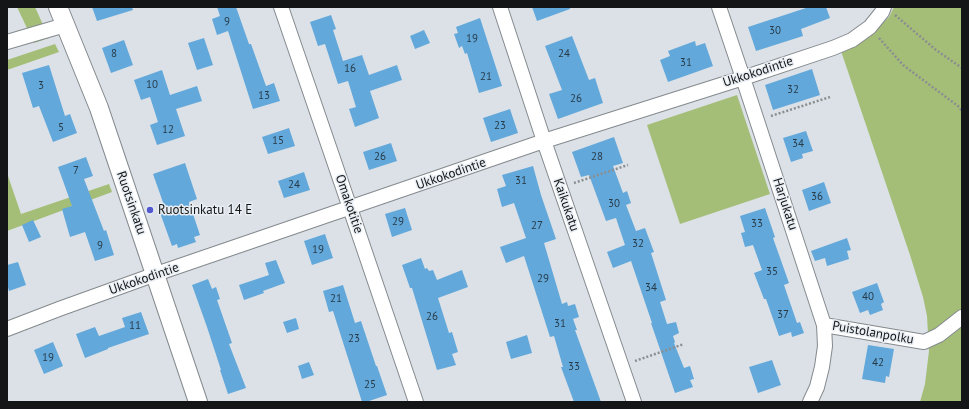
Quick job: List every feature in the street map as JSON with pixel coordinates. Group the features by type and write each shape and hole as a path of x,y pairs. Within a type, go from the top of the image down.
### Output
{"street":[{"name":"Ruotsinkatu","path":"58,7 99,108 198,402"},
{"name":"Omakotitie","path":"281,7 416,402"},
{"name":"Kaikukatu","path":"500,7 544,142 634,402"},
{"name":"Harjukatu","path":"719,7 824,325 825,346 822,367 817,387 810,402"},
{"name":"Ukkokodintie","path":"7,329 156,274 544,142 833,48 852,40 870,27 882,12 887,9"},
{"path":"7,42 65,25"},
{"name":"Puistolanpolku","path":"824,325 924,342 939,335 962,317"}],"path":[{"path":"887,9 936,50 962,68"},
{"path":"870,27 903,65 958,106 962,111"},
{"path":"757,121 830,98"},
{"path":"560,188 628,165"},
{"path":"622,365 684,344"}],"green space":[{"path":"17,7 35,7 49,38 34,43"},
{"path":"894,7 962,7 962,402 920,402 925,384 929,351 927,316 923,297 841,51 855,46 867,38 889,17"},
{"path":"55,44 59,52 7,70 7,60"},
{"path":"737,95 770,194 680,224 647,125"},
{"path":"7,173 21,214 109,184 112,192 7,231"}],"building":[{"path":"92,7 132,7 133,10 97,21"},
{"path":"217,7 236,7 266,86 274,83 280,101 253,109 228,31 217,35 212,19 220,16"},
{"path":"532,7 570,7 570,9 537,21"},
{"path":"809,7 826,7 830,18 801,29 803,36 756,51 748,27"},
{"path":"331,15 336,29 333,30 343,61 362,55 369,75 397,65 402,80 370,91 379,118 355,127 349,109 356,107 348,81 338,84 325,44 318,46 310,22"},
{"path":"480,18 502,86 479,93 467,53 465,54 462,46 459,48 454,34 458,33 456,27"},
{"path":"424,30 430,43 415,49 410,36"},
{"path":"572,36 589,80 595,78 603,103 558,119 549,94 562,90 545,46"},
{"path":"204,38 213,65 197,70 188,43"},
{"path":"124,40 133,65 111,73 102,48"},
{"path":"695,41 696,46 705,43 713,66 668,82 660,60 670,56 668,51"},
{"path":"49,65 65,116 70,114 77,133 53,142 39,106 33,108 22,73"},
{"path":"812,69 820,95 773,110 765,85"},
{"path":"162,70 170,95 197,86 202,101 176,109 185,136 157,145 150,125 158,122 150,97 141,100 134,80"},
{"path":"510,109 518,133 491,142 483,118"},
{"path":"289,128 295,146 268,154 262,137"},
{"path":"806,131 813,151 802,154 803,158 791,162 783,138"},
{"path":"614,137 623,163 613,166 623,193 627,191 631,203 626,205 636,231 645,228 654,252 651,253 666,300 660,302 667,324 676,322 679,333 673,336 674,343 684,368 690,366 694,379 690,380 693,387 675,393 631,261 613,268 607,252 625,245 616,218 606,221 589,175 581,177 572,152"},
{"path":"391,143 397,161 369,170 363,152"},
{"path":"86,157 93,176 84,179 104,231 106,230 114,255 95,261 85,232 70,237 62,209 72,206 58,167"},
{"path":"185,163 197,199 189,202 200,235 194,237 196,242 178,248 177,244 172,246 159,210 165,208 153,174"},
{"path":"533,166 556,239 544,243 562,304 567,302 568,306 575,304 579,317 573,319 577,330 575,330 601,402 574,402 561,367 563,367 554,336 550,337 524,256 506,263 500,247 526,238 514,203 502,207 497,189 506,186 502,175"},
{"path":"304,172 310,190 284,198 278,181"},
{"path":"824,182 831,203 809,211 802,190"},
{"path":"405,208 412,230 392,237 385,214"},
{"path":"765,208 775,237 773,238 789,283 784,285 797,323 800,322 804,333 792,337 791,332 779,336 766,299 764,299 754,273 762,270 753,245 745,247 741,233 745,232 740,216"},
{"path":"33,220 41,237 29,242 22,225"},
{"path":"325,234 333,258 312,265 304,241"},
{"path":"847,238 851,250 847,251 849,259 827,266 825,258 815,261 811,251"},
{"path":"421,258 425,269 427,268 429,271 433,270 437,280 462,270 468,287 438,298 449,333 452,332 458,352 452,354 456,365 437,370 412,288 410,288 402,265"},
{"path":"276,260 285,283 244,300 239,285 269,275 265,263"},
{"path":"18,262 26,285 9,291 7,284 7,265"},
{"path":"208,279 212,289 216,287 220,299 217,300 232,343 229,344 246,388 228,394 192,285"},
{"path":"877,283 884,302 881,304 883,310 870,315 868,310 860,313 852,292"},
{"path":"343,285 355,323 361,321 387,395 366,402 362,402 333,311 329,312 323,291"},
{"path":"141,312 149,334 108,348 85,358 76,334 95,327 99,336 125,327 122,318"},
{"path":"296,318 299,329 287,333 283,322"},
{"path":"527,335 532,353 511,359 506,342"},
{"path":"53,342 63,366 44,374 34,350"},
{"path":"868,345 894,349 889,377 886,376 885,383 862,379"},
{"path":"772,360 781,385 758,393 749,367"},
{"path":"309,362 314,375 302,379 298,366"}],"place":[{"name":"Ruotsinkatu 14 E","path":"150,210"}]}
